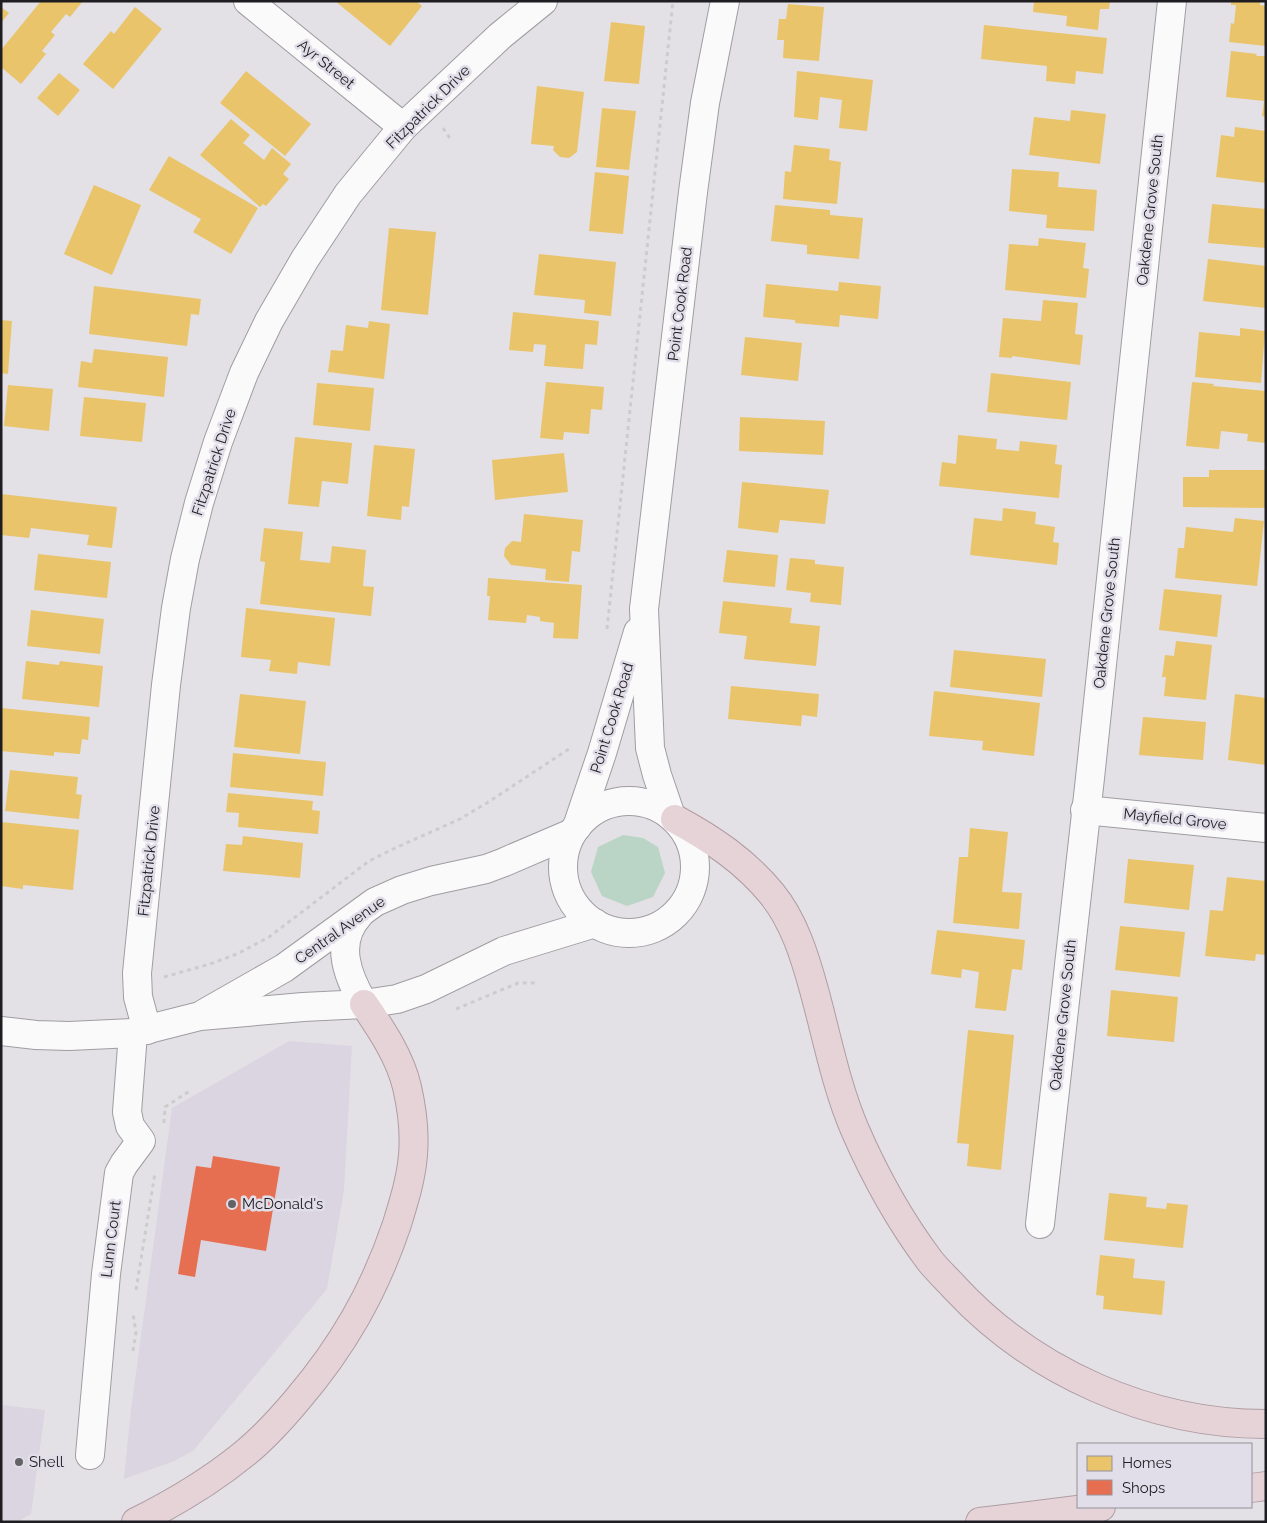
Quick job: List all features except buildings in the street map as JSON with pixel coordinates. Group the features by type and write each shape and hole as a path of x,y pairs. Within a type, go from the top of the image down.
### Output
{"highway":[{"path":"673,818 712,840 731,854 762,882 783,909 800,944 839,1084 855,1129 879,1181 932,1263 965,1299 998,1328 1039,1358 1124,1399 1168,1412 1209,1420 1266,1424"},
{"path":"136,1522 170,1506 201,1486 245,1454 281,1419 318,1375 343,1340 363,1305 383,1262 409,1182 413,1156 413,1129 407,1086 403,1074 386,1038 364,1004"},
{"path":"1252,1488 1266,1486"},
{"path":"980,1522 1093,1508"}],"street":[{"name":"Ayr Street","path":"248,1 403,127"},
{"name":"Fitzpatrick Drive","path":"140,1032 137,984 166,685 175,618 185,559 199,503 218,442 244,373 269,321 305,259 348,194 403,127 500,36 543,1"},
{"name":"Point Cook Road","path":"673,818 650,748 644,609 693,192 705,103 725,1"},
{"name":"Oakdene Grove South","path":"1040,1224 1172,1"},
{"name":"Point Cook Road","path":"574,830 602,753 644,609"},
{"path":"621,801 648,804 660,809 673,818 689,837 695,856 696,868 690,895 681,908 659,925 635,932 623,932 610,930 595,923 576,906 569,895 565,883 564,857 566,845 574,830 586,817 597,810 621,801"},
{"name":"Mayfield Grove","path":"1085,810 1266,828"},
{"name":"Central Avenue","path":"200,1016 284,968 366,908 387,896 418,885 502,863 574,830"},
{"path":"364,1004 350,978 345,961 345,947 346,938 352,924 366,908"},
{"name":"Central Avenue","path":"1,1031 69,1036 140,1032 200,1016 364,1004 397,999 417,993 504,951 595,923"},
{"name":"Lunn Court","path":"90,1456 106,1274 119,1173 141,1141 130,1126 127,1112 140,1032"}],"path":[{"path":"606,636 673,1"},
{"path":"137,984 210,964 236,954 269,937 369,861 460,819 571,749 574,740"},
{"path":"454,1010 518,983 535,983"},
{"path":"163,1129 166,1107 191,1090"},
{"path":"136,1292 156,1168"},
{"path":"133,1311 136,1332 133,1351"}],"shaded area":[{"path":"289,1041 352,1046 344,1190 327,1289 193,1451 172,1462 124,1479 131,1410 172,1108"},
{"name":"Shell","path":"1,1405 45,1410 31,1514 17,1522 1,1522"}],"green space":[{"path":"623,835 643,838 658,847 665,873 653,897 627,906 602,896 591,872 598,847"}],"place":[{"name":"McDonald's","path":"232,1204"},
{"name":"Shell","path":"19,1462"}]}
